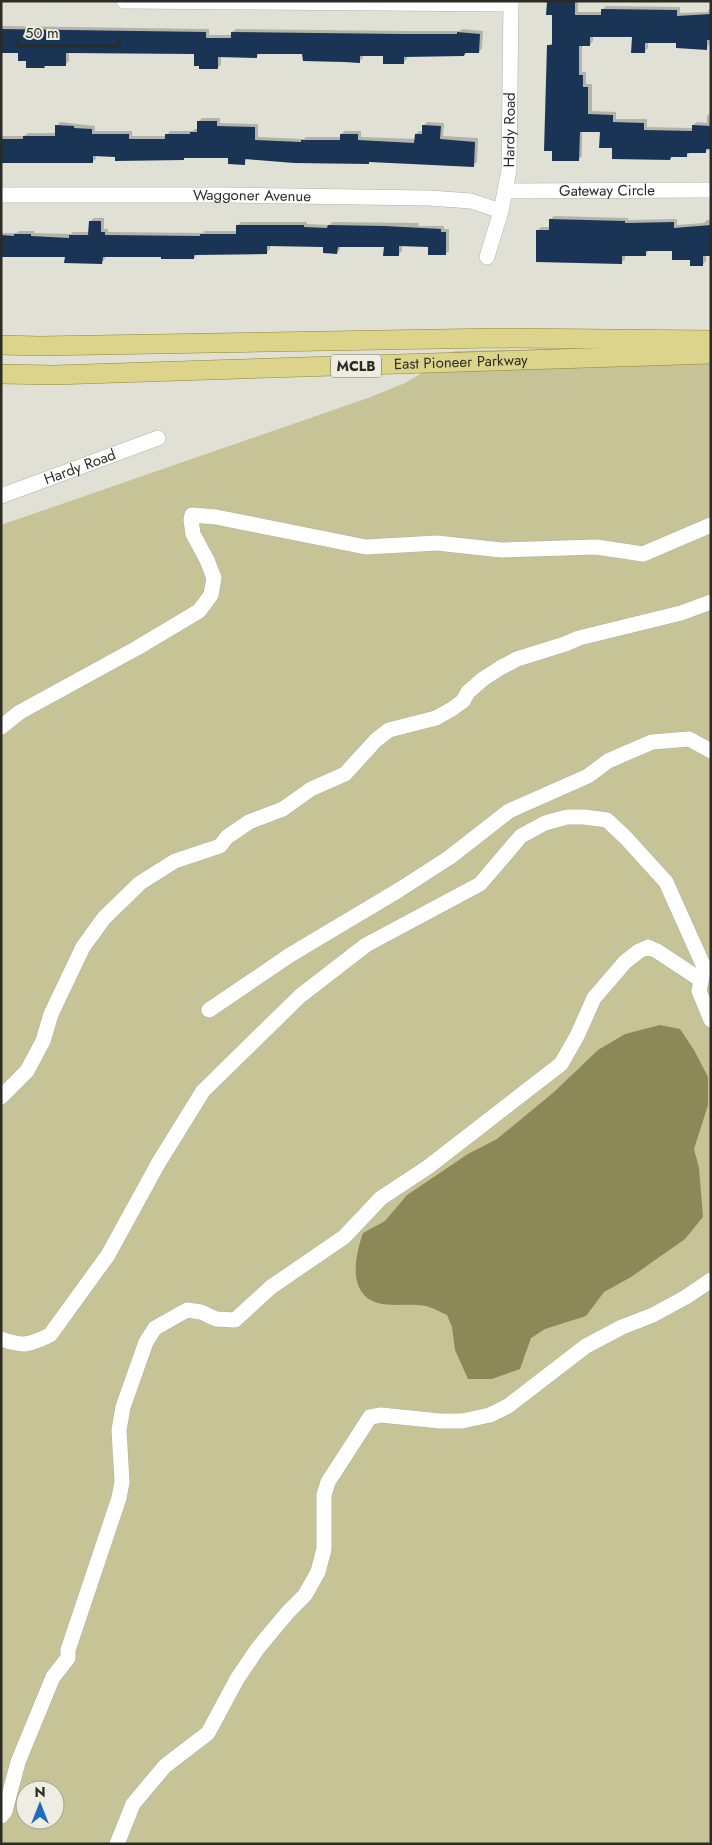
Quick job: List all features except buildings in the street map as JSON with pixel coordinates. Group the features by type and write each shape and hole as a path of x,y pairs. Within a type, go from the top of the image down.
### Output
{"main road":[{"name":"East Pioneer Parkway","path":"1,345 40,346 496,338 711,340"},
{"name":"East Pioneer Parkway","path":"1,374 64,375 711,354"}],"street":[{"path":"124,1 511,3"},
{"name":"Hardy Road","path":"488,257 501,211 509,170 511,3"},
{"name":"Gateway Circle","path":"505,190 711,190"},
{"name":"Waggoner Avenue","path":"1,195 226,195 429,198 471,201 501,211"},
{"name":"Hardy Road","path":"1,496 158,438"},
{"path":"1,726 20,712 137,648 199,611 211,595 214,578 193,534 192,515 216,517 366,547 437,543 501,550 596,547 643,554 711,525"},
{"path":"1,1097 27,1071 43,1040 51,1014 84,946 104,918 140,883 176,861 220,846 227,837 249,822 283,809 311,789 345,774 376,740 389,730 436,718 463,701 468,692 483,679 508,663 579,638 681,613 711,602"},
{"path":"209,1010 290,955 399,890 450,857 509,811 588,776 608,760 652,742 689,739 711,751"},
{"path":"1,1340 19,1346 35,1342 50,1335 108,1255 159,1162 203,1091 300,996 366,945 480,884 521,836 545,823 567,817 607,820 666,882 704,967 699,991 711,1020"},
{"path":"1,1816 5,1812 18,1762 53,1677 68,1658 68,1650 119,1498 122,1482 119,1430 123,1407 146,1342 155,1328 187,1310 201,1312 216,1319 235,1320 271,1287 344,1237 381,1198 428,1166 561,1064 577,1036 594,998 625,962 639,951 648,947 657,951 701,980"},
{"path":"117,1844 133,1804 165,1766 208,1733 237,1679 258,1648 305,1595 318,1572 324,1548 324,1495 328,1482 370,1417 381,1415 440,1421 462,1421 490,1415 508,1406 586,1346 622,1327 653,1315 686,1297 711,1280"}],"shaded area":[{"path":"711,349 711,1844 1,1844 1,525 368,398 405,383 454,351"},
{"path":"660,1025 680,1029 694,1050 708,1077 708,1105 694,1149 699,1168 703,1217 685,1239 631,1277 604,1292 586,1316 545,1329 531,1338 520,1369 492,1379 468,1379 455,1350 452,1327 447,1315 425,1306 378,1303 361,1292 356,1273 356,1263 363,1233 385,1221 407,1195 468,1154 497,1139 554,1092 598,1050 625,1034"}]}
